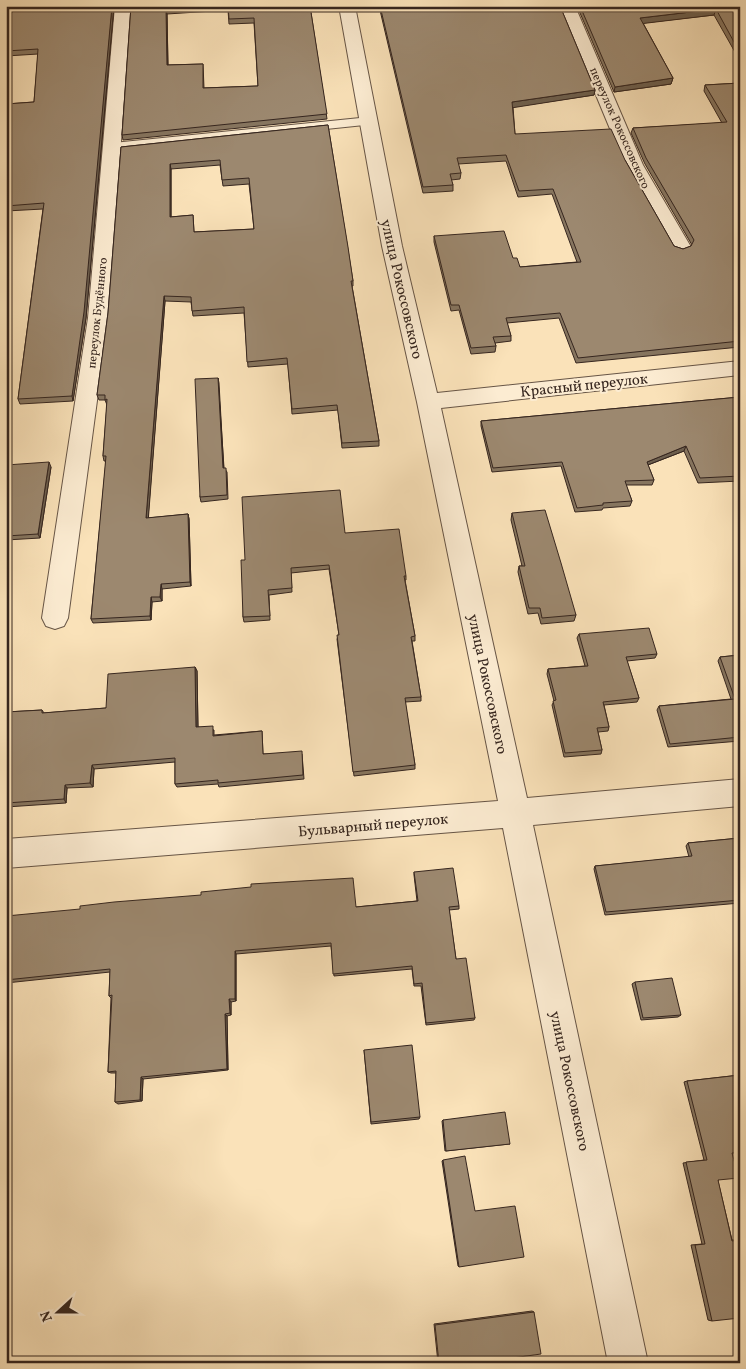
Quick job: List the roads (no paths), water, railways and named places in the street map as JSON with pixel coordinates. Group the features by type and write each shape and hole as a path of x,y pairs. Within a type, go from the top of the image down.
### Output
{"street":[{"name":"переулок Будённого","path":"55,618 98,318 123,6"},
{"name":"улица Рокоссовского","path":"347,6 392,246 428,402 515,813 628,1363"},
{"name":"переулок Рокоссовского","path":"567,6 634,165 681,247"},
{"name":"Красный переулок","path":"428,402 740,368"},
{"name":"Бульварный переулок","path":"6,854 515,813 740,792"}],"lane":[{"path":"112,147 370,121"}]}
